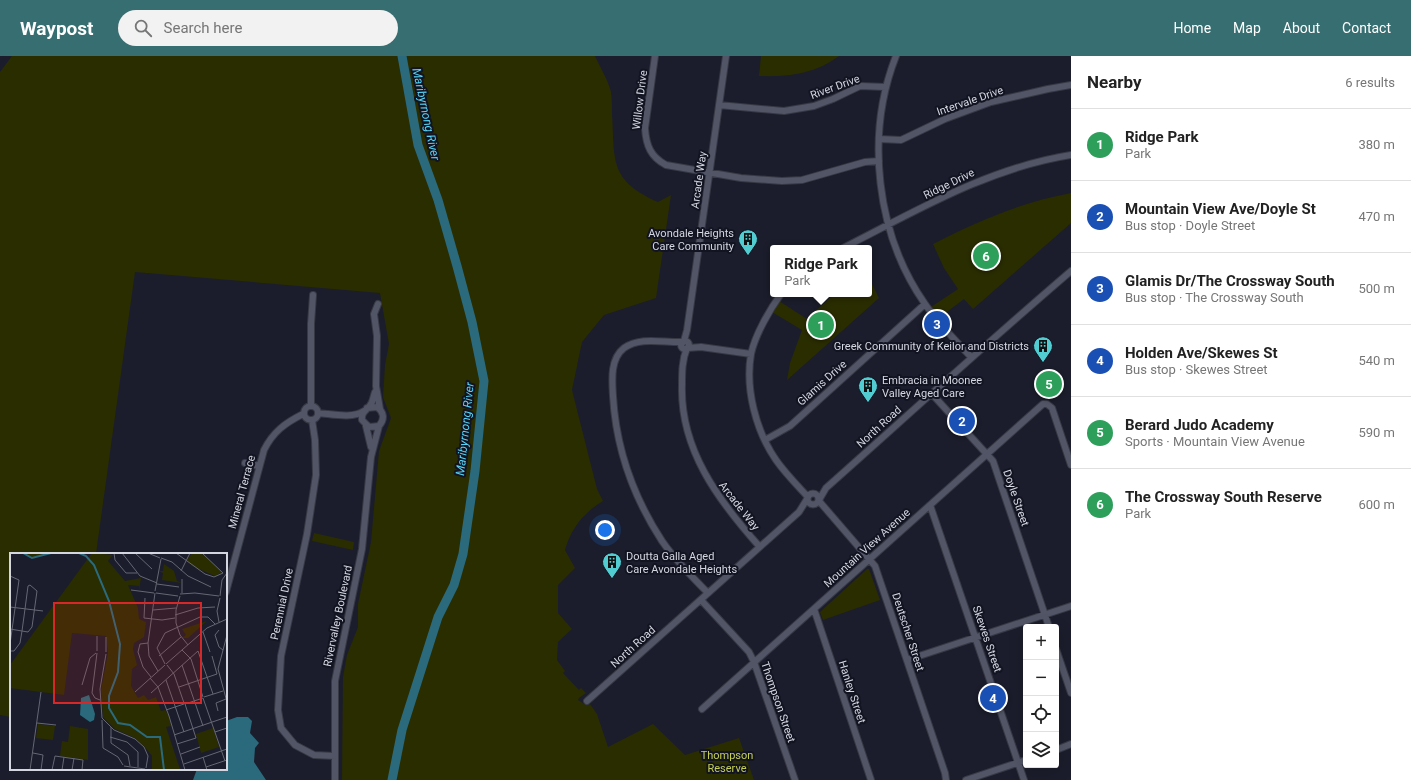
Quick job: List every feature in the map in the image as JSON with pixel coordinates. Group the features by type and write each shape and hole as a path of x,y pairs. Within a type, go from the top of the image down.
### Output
{"street":[{"name":"Willow Drive","path":"655,56 645,128 647,146 656,160 666,165 710,174"},
{"name":"Arcade Way","path":"726,56 687,330 682,406 689,436 702,468 719,498 759,546"},
{"path":"896,56 886,87 879,139 879,161 888,225 902,262 925,304 971,357"},
{"name":"River Drive","path":"719,105 784,111 814,106 860,86 886,87"},
{"name":"Intervale Drive","path":"879,139 901,140 945,120 991,102 1048,89 1071,86"},
{"name":"Ridge Drive","path":"849,245 980,180 1007,170 1071,155"},
{"path":"710,174 765,180 802,180 865,162 879,161"},
{"name":"North Road","path":"587,701 708,594 759,546 932,394 971,357 1071,271"},
{"path":"311,406 311,324 313,295"},
{"path":"779,297 766,318 751,354 751,387 753,406 758,426 776,460 800,488 813,499"},
{"path":"340,414 359,419 365,425 372,428 379,426 384,416 380,409 376,386 376,336 374,314 378,304"},
{"name":"Glamis Drive","path":"765,440 790,426 925,304"},
{"path":"708,594 678,562 662,542 648,518 631,481 615,423 613,369 619,354 623,349 636,342 648,340 751,354"},
{"path":"365,425 362,417 372,402 376,386"},
{"name":"Doyle Street","path":"932,394 993,461 1048,624"},
{"name":"Mountain View Avenue","path":"702,709 1041,406 1047,404 1052,408 1071,464"},
{"path":"311,406 316,408 318,413 316,418 312,420 306,419 303,414 304,409 311,406"},
{"path":"318,413 357,414 373,406 380,409"},
{"name":"Mineral Terrace","path":"227,588 259,466 270,438 280,427 303,414"},
{"name":"Perennial Drive","path":"312,420 315,440 316,475 307,534 281,656 278,710 281,728 295,745 314,755 334,756"},
{"name":"Rivervalley Boulevard","path":"335,780 335,681 362,549 371,457 370,436 365,425"},
{"name":"Rivervalley Boulevard","path":"371,457 379,426"},
{"path":"245,463 259,466"},
{"name":"Deutscher Street","path":"813,499 827,511 875,566 945,773 946,780"},
{"name":"Skewes Street","path":"930,505 1024,780"},
{"name":"Thompson Street","path":"701,600 749,652 754,662 794,780"},
{"path":"907,660 1071,606"},
{"name":"Hanley Street","path":"814,609 871,780"},
{"path":"1059,658 1071,693"},
{"path":"1059,749 1071,744"},
{"path":"966,780 1023,761"},
{"name":"Deutscher Street","path":"945,773 950,780"}],"green space":[{"name":"Thompson Reserve","path":"12,56 595,56 610,87 615,157 623,177 631,186 642,194 658,202 671,195 656,298 604,315 582,342 572,390 597,489 603,501 589,511 574,528 565,550 575,568 558,585 558,613 572,629 558,642 557,660 565,671 563,673 579,690 581,688 586,693 578,700 586,705 590,704 597,714 608,747 653,724 685,755 739,738 754,780 342,780 343,677 347,655 358,627 358,604 371,542 379,451 391,418 383,397 385,365 389,344 380,293 135,272 96,553 10,553 10,717 0,715 0,72"},
{"path":"761,56 839,56 811,71 791,75 759,76"},
{"path":"1071,193 1071,223 973,309 964,299 939,318 931,307 958,289 944,268 933,244 1000,213"},
{"path":"872,284 879,298 787,380 790,363 802,330 772,312 779,301 807,319 831,297 872,297"},
{"path":"314,533 354,542 353,550 312,541"},
{"path":"867,569 869,569 880,600 823,620 820,612"}],"water":[{"path":"237,717 248,717 252,721 250,733 259,743 255,748 254,762 266,780 193,780 197,770 227,770 227,721"}],"waterway":[{"name":"Maribyrnong River","path":"392,780 402,730 438,617 454,585 463,554 475,471 484,381 472,322 457,266 438,200 418,145 402,56"}],"place":[{"name":"Avondale Heights Care Community","path":"748,256"},
{"name":"The Crossway South Reserve","path":"986,256"},
{"name":"Glamis Dr/The Crossway South","path":"937,324"},
{"name":"Ridge Park","path":"821,325"},
{"name":"Greek Community of Keilor and Districts","path":"1043,363"},
{"name":"Berard Judo Academy","path":"1049,384"},
{"name":"Embracia in Moonee Valley Aged Care","path":"868,403"},
{"name":"Mountain View Ave/Doyle St","path":"962,421"},
{"name":"Doutta Galla Aged Care Avondale Heights","path":"612,579"},
{"name":"Holden Ave/Skewes St","path":"993,698"}]}
